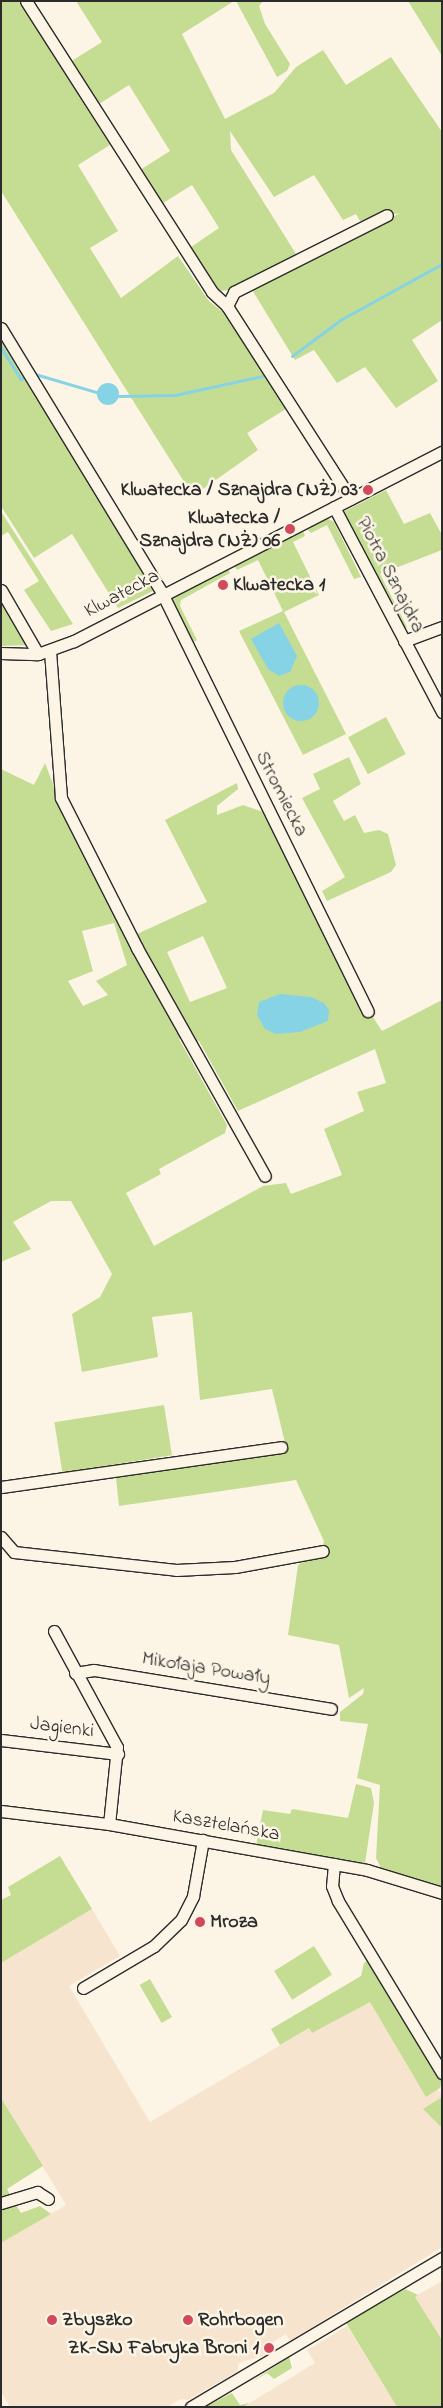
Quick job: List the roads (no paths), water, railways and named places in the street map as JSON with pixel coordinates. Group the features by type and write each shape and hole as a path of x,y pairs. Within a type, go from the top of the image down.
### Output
{"street":[{"path":"26,1 212,292 227,306 351,499"},
{"path":"227,306 234,292 387,215"},
{"name":"Stromiecka","path":"1,328 162,593 368,1011"},
{"name":"Klwatecka","path":"1,653 38,654 50,651 442,452"},
{"name":"Piotra Sznajdra","path":"334,507 442,712"},
{"path":"1,590 38,654"},
{"path":"404,641 442,627"},
{"path":"50,651 61,798 137,948 265,1176"},
{"path":"1,1487 281,1447"},
{"path":"1,1537 9,1549 20,1553 176,1570 235,1567 323,1551"},
{"path":"54,1631 75,1673 115,1740 118,1754 109,1824"},
{"name":"Mikołaja Powały","path":"75,1673 94,1670 330,1710"},
{"name":"Jagienki","path":"1,1740 118,1754"},
{"name":"Kasztelańska","path":"1,1811 109,1824 334,1864 400,1878 442,1893"},
{"path":"83,1988 172,1931 193,1896 203,1840"},
{"path":"334,1864 332,1886 338,1901 442,2072"},
{"path":"1,2203 37,2192 48,2199"},
{"path":"191,2407 442,2258"}],"water":[{"path":"108,383 116,386 119,394 116,402 108,405 100,402 97,394 100,386"},
{"path":"279,623 297,656 290,672 279,676 268,669 251,639"},
{"path":"301,685 313,691 319,703 313,715 301,721 289,715 283,703 289,691"},
{"path":"280,994 311,997 324,1003 329,1010 328,1021 300,1032 276,1034 265,1029 257,1015 259,1002"}],"waterway":[{"path":"292,356 342,319 442,264"},
{"path":"1,347 21,379 27,375"},
{"path":"32,373 96,392"},
{"path":"119,396 175,395 263,376"}],"place":[{"name":"Klwatecka / Sznajdra (NŻ) 03","path":"368,490"},
{"name":"Klwatecka / Sznajdra (NŻ) 06","path":"290,529"},
{"name":"Klwatecka 1","path":"223,585"},
{"name":"Mroza","path":"200,1922"},
{"name":"Zbyszko","path":"52,2320"},
{"name":"Rohrbogen","path":"188,2320"},
{"name":"ZK-SN Fabryka Broni 1","path":"269,2348"}]}
